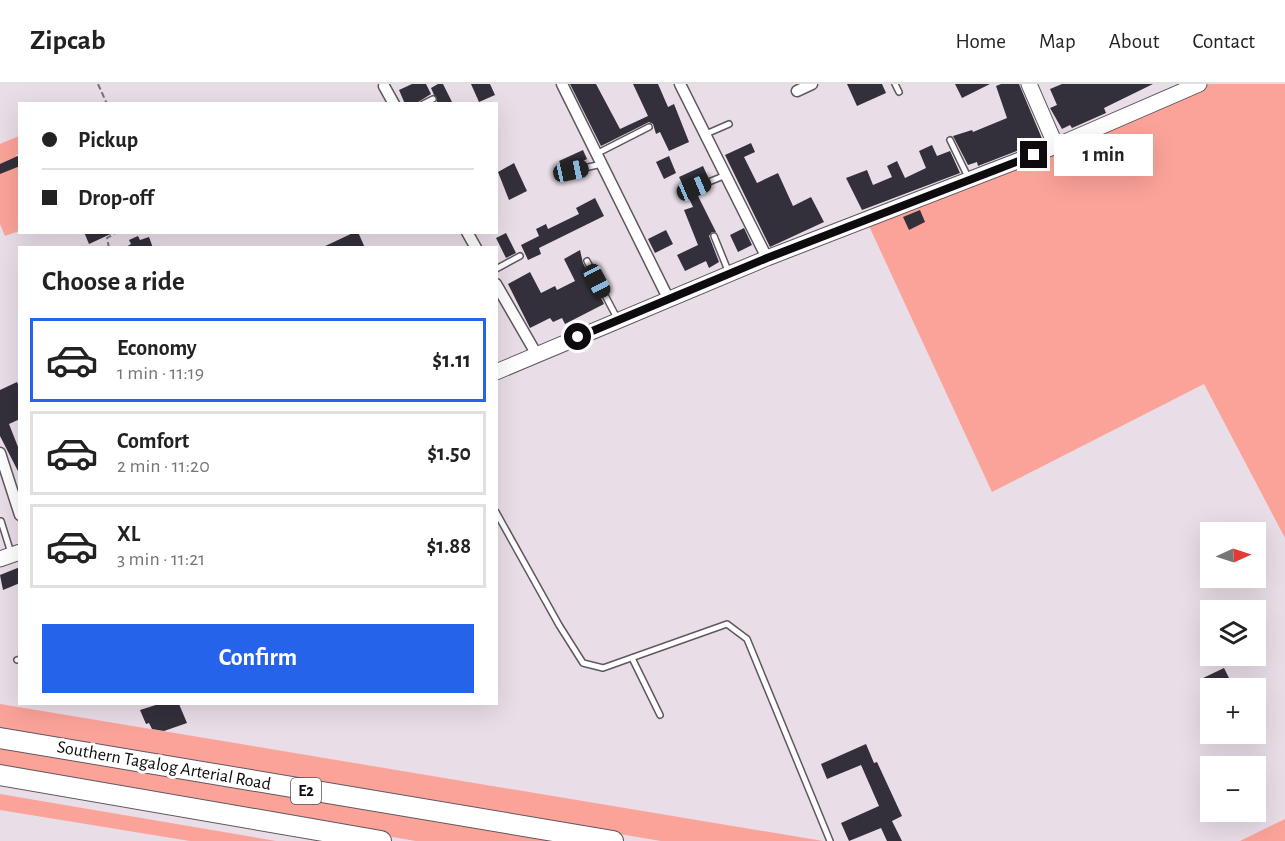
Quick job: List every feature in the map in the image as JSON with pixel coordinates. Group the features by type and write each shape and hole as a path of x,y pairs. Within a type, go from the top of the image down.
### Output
{"highway":[{"name":"Southern Tagalog Arterial Road","path":"0,738 613,841"},
{"name":"Southern Tagalog Arterial Road","path":"0,775 372,839"},
{"path":"0,786 219,823 372,839"}],"street":[{"path":"562,84 668,298"},
{"path":"680,84 767,258"},
{"path":"796,91 812,84"},
{"path":"1029,84 1056,147"},
{"path":"498,371 767,258 1056,147 1199,84"},
{"path":"384,86 393,102"},
{"path":"498,287 537,355"},
{"path":"0,454 18,508"}],"lane":[{"path":"896,84 899,92"},
{"path":"427,102 433,99"},
{"path":"705,134 729,124"},
{"path":"571,171 599,159 650,127"},
{"path":"950,140 969,180"},
{"path":"694,188 726,175"},
{"path":"714,236 730,274"},
{"path":"498,268 520,256"},
{"path":"587,261 618,320"},
{"path":"498,516 559,625 583,663 603,669 727,624 747,639 830,841"},
{"path":"1,521 10,555"},
{"path":"632,658 660,715"}],"path":[{"path":"98,84 106,102"},
{"path":"109,246 107,238 114,234"}],"shaded area":[{"path":"1209,84 1285,84 1285,538 1204,384 992,492 869,226"},
{"path":"18,136 18,154 16,155 18,159 18,231 5,236 0,224 0,144"},
{"path":"0,704 823,841 661,841 0,730"},
{"path":"0,745 558,841 416,841 0,770"},
{"path":"0,794 276,841 190,841 0,810"},
{"path":"1285,819 1285,841 1240,841"}],"building":[{"path":"412,84 426,84 431,94 418,102 404,102 399,90"},
{"path":"443,84 452,102 437,102 431,88"},
{"path":"471,84 490,84 495,95 479,102"},
{"path":"570,84 596,84 620,129 648,116 633,84 658,84 668,107 674,104 689,142 669,151 660,132 656,134 653,124 649,122 601,146"},
{"path":"847,84 882,84 886,93 857,106"},
{"path":"955,84 990,84 962,98"},
{"path":"1019,84 1043,141 978,166 977,162 968,165 953,136 972,130 973,132 1007,118 996,86"},
{"path":"1062,84 1153,84 1104,108 1106,113 1072,128 1070,125 1062,129 1050,108 1057,105 1050,89"},
{"path":"751,143 755,152 744,157 757,183 778,173 793,206 811,197 824,222 770,247 725,155"},
{"path":"932,145 937,156 950,151 960,173 862,210 846,178 867,170 873,185 892,177 887,166 897,161 905,178 926,168 919,151"},
{"path":"583,150 587,159 564,171 559,161"},
{"path":"18,156 18,167 0,174 0,164"},
{"path":"669,156 676,173 664,179 656,162"},
{"path":"514,163 527,191 509,200 498,172"},
{"path":"703,166 708,177 692,184 689,189 696,192 716,232 712,232 709,236 719,262 709,268 706,261 685,271 677,255 698,245 684,210 693,207 679,177"},
{"path":"595,198 604,216 539,248 541,254 528,260 521,245 539,236 536,229 546,224 548,229 579,214 576,208"},
{"path":"920,210 925,222 909,230 903,217"},
{"path":"744,228 752,245 738,252 730,235"},
{"path":"666,230 673,244 655,253 648,239"},
{"path":"506,233 516,253 506,258 496,238"},
{"path":"85,234 111,234 89,244"},
{"path":"351,234 359,234 364,246 325,246"},
{"path":"138,236 140,240 149,237 152,246 128,246 131,244 129,240"},
{"path":"580,250 583,263 604,304 565,324 562,318 553,322 550,318 530,328 508,284 530,272 541,293 555,286 557,290 575,281 564,259"},
{"path":"17,382 18,384 18,420 9,424 18,447 18,471 0,436 0,390"},
{"path":"18,568 18,584 3,590 0,575"},
{"path":"1224,668 1229,678 1203,678"},
{"path":"156,705 179,705 187,723 164,731 152,729 149,723 146,724 140,710"},
{"path":"866,744 902,816 892,821 902,841 887,841 881,828 849,841 841,823 879,806 861,765 827,779 821,764"}],"route":[{"path":"578,337 767,258 1034,155"}]}
